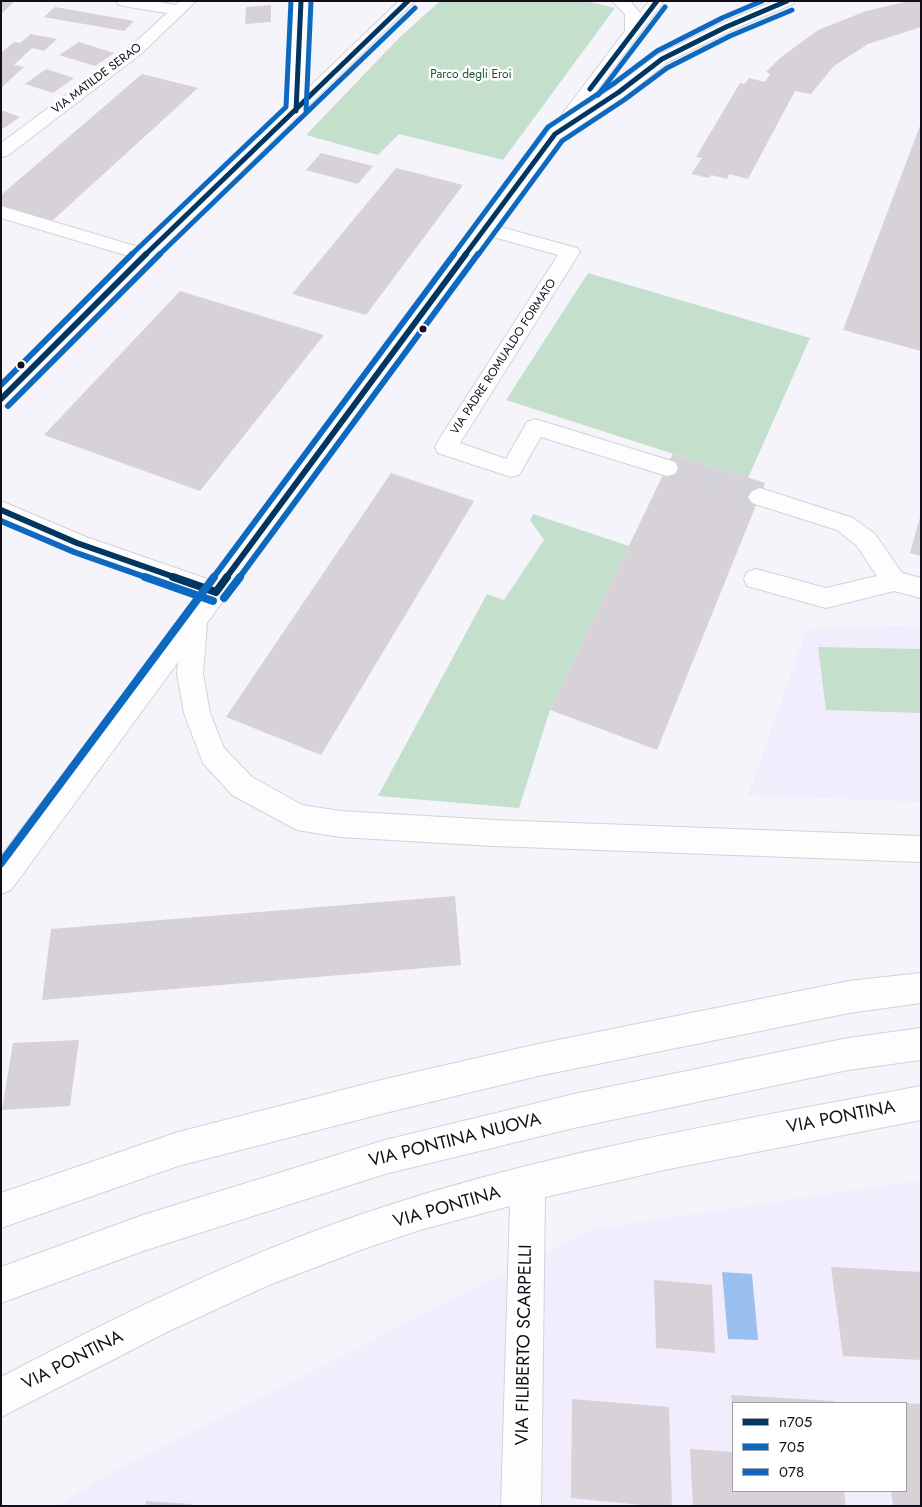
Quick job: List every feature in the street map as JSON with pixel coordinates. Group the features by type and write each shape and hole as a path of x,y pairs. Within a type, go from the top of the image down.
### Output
{"main road":[{"path":"123,1 185,6"},
{"path":"296,111 301,1"},
{"path":"1,399 145,254 296,111 408,1"},
{"path":"619,1 629,7 634,15 633,34"},
{"path":"1,880 555,134 657,1"},
{"path":"555,134 619,92 662,59 726,27 788,1"},
{"name":"VIA MATILDE SERAO","path":"4,149 135,52 185,6"},
{"path":"1,212 145,254"},
{"name":"VIA PADRE ROMUALDO FORMATO","path":"486,229 570,252 446,447 511,468 535,427 667,468"},
{"path":"760,497 845,524 866,540 894,581"},
{"path":"1,510 78,543 216,592"},
{"path":"756,579 826,598 894,581 921,588"},
{"path":"194,622 190,674 197,713 213,755 242,786 297,816 340,824 494,833 921,849"},
{"path":"1,1211 178,1149 385,1096 538,1060 848,997 921,988"},
{"name":"VIA PONTINA NUOVA","path":"1,1285 143,1233 385,1157 584,1109 848,1054 921,1044"},
{"name":"VIA PONTINA","path":"1,1398 130,1331 276,1265 420,1214 528,1185 761,1134 921,1103"},
{"name":"VIA FILIBERTO SCARPELLI","path":"521,1506 528,1185"}],"shaded area":[{"path":"921,625 921,802 748,795 807,629"},
{"path":"921,1180 921,1506 57,1506 108,1474 593,1229"}],"green space":[{"name":"Parco degli Eroi","path":"440,1 586,1 615,8 503,160 399,134 378,155 306,135 398,39"},
{"path":"588,273 810,338 748,478 506,400"},
{"path":"533,514 629,546 550,710 519,808 378,796 487,594 504,600 544,540 530,520"},
{"path":"818,647 921,649 921,713 826,710"}],"water":[{"path":"722,1272 752,1274 758,1340 728,1339"}],"building":[{"path":"1,1 15,1 1,14"},
{"path":"909,1 921,1 921,27 868,44 834,66 811,94 795,91 748,179 729,174 727,179 711,175 709,178 691,174 702,158 696,157 740,83 745,84 749,78 765,82 770,74 766,72 780,58 818,30 866,11"},
{"path":"271,5 271,22 245,24 246,7"},
{"path":"55,7 134,21 124,31 44,17"},
{"path":"31,34 57,39 44,51 32,48 14,65 24,67 1,88 1,53 14,42 20,43"},
{"path":"79,42 114,53 95,66 59,55"},
{"path":"46,69 74,78 53,93 25,84"},
{"path":"142,74 198,88 52,221 1,206 1,195"},
{"path":"1,110 20,117 1,130"},
{"path":"921,123 921,351 843,330"},
{"path":"321,153 373,166 358,184 306,170"},
{"path":"396,168 463,185 366,315 292,294"},
{"path":"180,291 324,335 200,491 44,435"},
{"path":"673,454 765,483 657,750 550,710"},
{"path":"391,473 474,501 321,755 226,717"},
{"path":"921,517 921,556 910,553"},
{"path":"455,896 461,965 42,1000 51,929"},
{"path":"79,1040 70,1106 2,1110 13,1043"},
{"path":"831,1267 921,1272 921,1360 843,1356"},
{"path":"654,1280 712,1285 715,1353 656,1348"},
{"path":"731,1395 834,1401 732,1402"},
{"path":"572,1399 669,1407 672,1506 652,1506 571,1498"},
{"path":"907,1403 921,1404 921,1506 893,1506 891,1492 907,1492"},
{"path":"690,1449 732,1452 732,1492 844,1492 846,1506 693,1506"},
{"path":"146,1501 191,1504 191,1506 145,1506"}],"tunnel":[{"path":"667,468 760,497"}],"transit line":[{"name":"078","path":"1,385 138,248 286,107 291,1"},
{"name":"n705","path":"296,111 301,1"},
{"name":"705","path":"306,111 311,1"},
{"name":"n705","path":"1,399 145,255 408,1"},
{"name":"n705","path":"590,89 657,1"},
{"name":"078","path":"1,863 548,127 613,84 657,51 722,18 762,1"},
{"name":"n705","path":"216,592 555,134 619,92 662,59 726,27 787,1"},
{"name":"705","path":"598,95 665,7"},
{"name":"705","path":"8,406 152,262 415,8"},
{"name":"705","path":"224,598 562,141 624,100 667,68 730,36 792,10"},
{"name":"n705","path":"1,510 77,543 216,592"},
{"name":"705","path":"1,521 74,552 213,601"}]}
